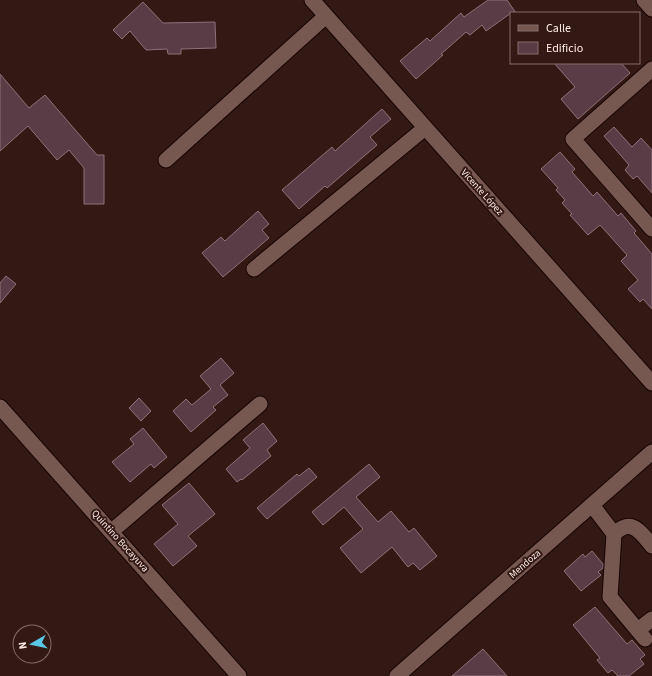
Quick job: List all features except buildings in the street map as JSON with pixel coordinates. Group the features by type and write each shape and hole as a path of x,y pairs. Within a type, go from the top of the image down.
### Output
{"street":[{"name":"Vicente López","path":"312,0 652,383"},
{"path":"644,0 652,9"},
{"path":"166,160 326,16"},
{"path":"652,69 573,140 652,228"},
{"path":"254,269 425,128"},
{"path":"112,531 260,404"},
{"name":"Quintino Bocayuva","path":"0,407 112,531 239,676"},
{"name":"Mendoza","path":"397,676 652,452"},
{"path":"592,505 614,534 610,597 641,635 652,619"},
{"path":"614,534 624,527 629,526 636,528 652,546"}]}
